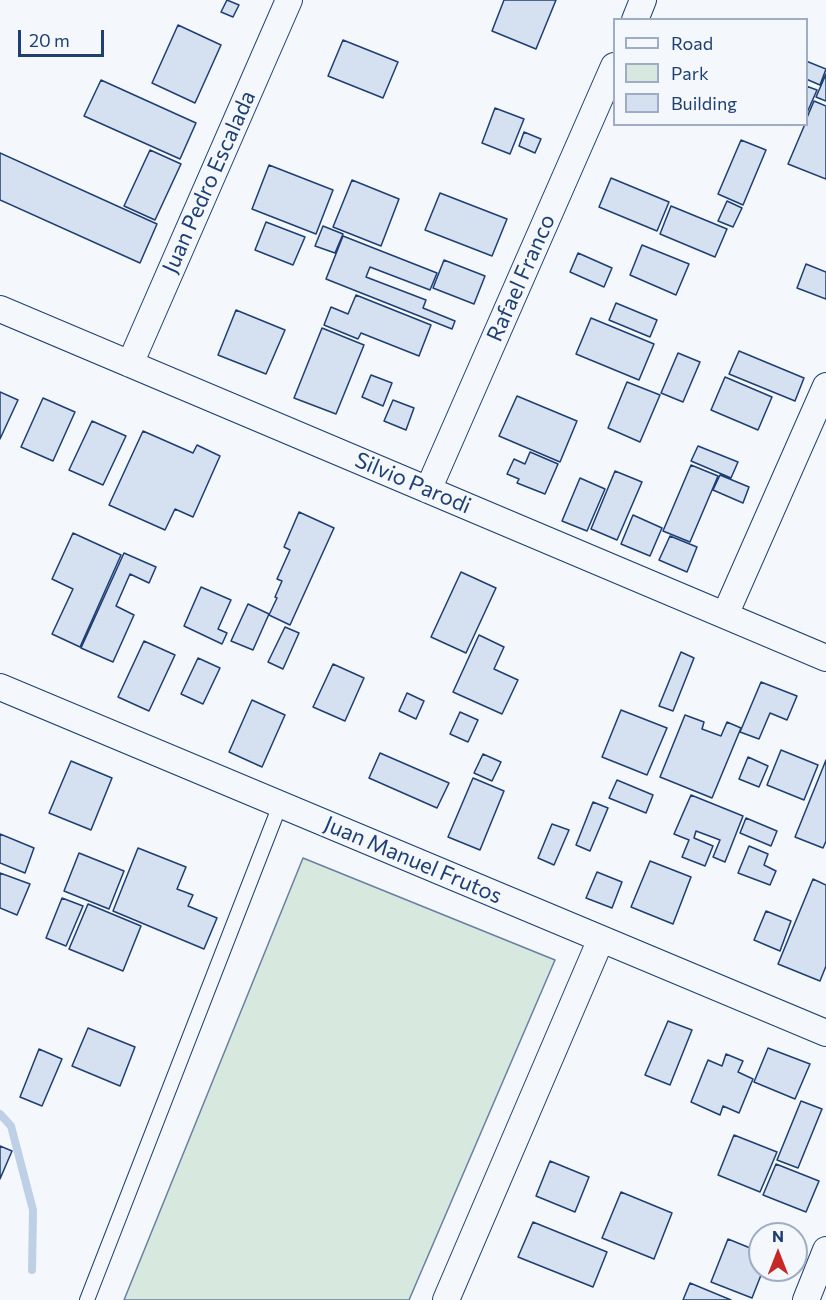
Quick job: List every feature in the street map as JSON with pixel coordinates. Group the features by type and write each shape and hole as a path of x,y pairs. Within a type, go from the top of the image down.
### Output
{"street":[{"name":"Juan Pedro Escalada","path":"130,364 289,0"},
{"path":"636,18 643,0"},
{"name":"Rafael Franco","path":"428,490 613,71"},
{"name":"Silvio Parodi","path":"0,309 826,658"},
{"path":"725,615 826,386"},
{"name":"Juan Manuel Frutos","path":"0,687 826,1033"},
{"path":"446,1300 601,939"},
{"path":"806,1300 826,1250"}],"lane":[{"path":"87,1300 280,804"}],"green space":[{"path":"303,858 555,960 409,1300 124,1300"}],"building":[{"path":"227,0 239,5 233,17 221,12"},
{"path":"504,0 556,0 536,49 492,31"},
{"path":"178,25 221,45 195,103 152,83"},
{"path":"343,40 398,62 383,98 328,76"},
{"path":"808,62 826,69 820,85 808,80"},
{"path":"826,74 826,101 816,97"},
{"path":"101,80 196,123 180,159 84,116"},
{"path":"808,87 817,90 808,110"},
{"path":"814,101 826,106 826,179 788,164 804,126 808,126 808,115"},
{"path":"495,108 524,119 510,154 482,143"},
{"path":"524,132 541,139 535,153 519,146"},
{"path":"741,140 766,150 743,205 718,194"},
{"path":"150,150 181,164 155,220 124,206"},
{"path":"0,153 157,224 140,263 0,200"},
{"path":"269,165 333,190 316,234 252,209"},
{"path":"611,178 669,202 657,231 599,207"},
{"path":"352,180 399,199 381,246 333,227"},
{"path":"440,193 507,219 492,256 425,230"},
{"path":"727,201 742,208 733,227 718,221"},
{"path":"671,206 727,229 715,257 660,234"},
{"path":"266,222 305,237 293,265 255,250"},
{"path":"323,226 343,234 335,253 315,246"},
{"path":"343,236 437,273 430,290 370,267 366,277 426,300 423,308 455,321 452,329 326,279"},
{"path":"642,245 689,264 676,295 630,275"},
{"path":"578,253 612,268 604,287 570,272"},
{"path":"444,260 485,276 474,304 433,288"},
{"path":"806,264 826,272 826,299 797,288"},
{"path":"356,295 431,325 419,356 361,333 358,339 324,325 331,307 348,314"},
{"path":"616,303 657,320 650,337 609,320"},
{"path":"236,310 285,330 266,374 218,355"},
{"path":"591,318 654,344 639,380 576,354"},
{"path":"322,328 364,345 336,414 294,398"},
{"path":"739,351 804,378 795,401 729,374"},
{"path":"678,353 700,362 683,402 661,393"},
{"path":"371,375 392,383 383,406 362,397"},
{"path":"725,377 772,397 758,430 711,410"},
{"path":"627,382 660,395 640,442 608,428"},
{"path":"0,392 18,400 0,439"},
{"path":"517,396 577,421 560,462 499,436"},
{"path":"43,398 75,412 53,461 21,447"},
{"path":"393,400 414,408 406,430 384,421"},
{"path":"92,421 126,436 103,485 69,470"},
{"path":"143,431 193,453 197,445 220,456 193,517 175,509 165,530 109,505"},
{"path":"698,446 738,462 731,478 691,461"},
{"path":"530,452 558,464 545,494 517,483 519,479 507,474 514,459 525,464"},
{"path":"691,465 718,476 690,542 663,531"},
{"path":"615,471 642,482 617,540 591,529"},
{"path":"720,475 749,487 743,503 713,490"},
{"path":"580,478 605,489 587,531 562,521"},
{"path":"299,512 334,528 290,625 269,615 282,581 277,579 290,550 284,547"},
{"path":"633,515 662,528 650,556 621,544"},
{"path":"73,533 121,555 80,647 52,634 73,589 52,579"},
{"path":"670,536 697,547 687,572 659,560"},
{"path":"124,553 156,567 149,583 130,574 116,606 134,615 113,662 81,648"},
{"path":"461,572 496,588 466,653 431,637"},
{"path":"201,587 231,600 218,629 227,633 222,644 184,626"},
{"path":"248,604 269,614 253,650 231,641"},
{"path":"285,627 299,633 283,669 268,662"},
{"path":"479,635 504,647 494,669 518,680 502,714 453,692"},
{"path":"144,641 175,655 149,711 118,697"},
{"path":"681,652 694,658 673,711 659,706"},
{"path":"198,658 220,668 203,704 181,694"},
{"path":"333,664 364,678 345,721 313,707"},
{"path":"761,682 797,696 787,720 770,713 759,739 740,732"},
{"path":"407,693 424,701 416,719 399,711"},
{"path":"252,700 285,715 262,767 229,752"},
{"path":"621,710 667,728 647,775 602,757"},
{"path":"460,712 478,720 468,742 450,734"},
{"path":"685,715 704,722 702,729 721,736 727,722 741,728 712,798 660,777"},
{"path":"781,750 818,765 804,800 767,785"},
{"path":"380,753 449,783 437,808 369,778"},
{"path":"483,754 501,762 492,781 474,773"},
{"path":"748,757 768,766 759,787 739,779"},
{"path":"826,760 826,841 823,848 795,837"},
{"path":"71,761 112,778 91,830 49,813"},
{"path":"473,778 504,791 480,850 448,837"},
{"path":"617,780 653,795 646,813 609,798"},
{"path":"691,795 743,816 725,862 713,857 720,840 696,831 694,838 713,846 705,866 682,857 689,840 674,834"},
{"path":"593,802 608,808 590,851 576,845"},
{"path":"746,818 777,831 771,846 740,833"},
{"path":"552,824 569,830 554,865 538,858"},
{"path":"0,834 34,848 25,873 0,863"},
{"path":"749,846 768,854 764,865 776,871 770,885 738,873"},
{"path":"138,848 186,867 177,889 193,895 188,906 217,918 204,949 113,911"},
{"path":"79,853 124,871 109,909 64,891"},
{"path":"650,861 691,877 673,924 631,907"},
{"path":"597,872 622,882 612,908 586,898"},
{"path":"0,873 30,884 17,915 0,908"},
{"path":"813,879 826,885 826,966 820,981 778,964"},
{"path":"62,898 83,906 66,946 46,938"},
{"path":"88,904 141,926 123,971 69,949"},
{"path":"766,911 791,921 780,951 754,940"},
{"path":"668,1021 692,1030 670,1085 645,1075"},
{"path":"88,1028 135,1047 120,1086 72,1066"},
{"path":"768,1048 810,1064 795,1099 754,1082"},
{"path":"39,1049 62,1059 42,1106 20,1097"},
{"path":"726,1054 743,1061 738,1072 753,1079 739,1113 723,1106 720,1115 691,1102 708,1060 722,1066"},
{"path":"801,1101 822,1109 798,1168 777,1160"},
{"path":"734,1135 777,1152 760,1192 718,1175"},
{"path":"0,1146 12,1151 0,1179"},
{"path":"550,1161 589,1177 575,1212 536,1196"},
{"path":"776,1164 819,1181 806,1212 763,1195"},
{"path":"621,1192 672,1213 654,1259 602,1238"},
{"path":"533,1222 607,1252 593,1287 518,1257"},
{"path":"728,1239 748,1247 748,1282 758,1282 752,1298 711,1282"},
{"path":"690,1283 731,1300 683,1300"}],"waterway":[{"path":"0,1114 11,1126 33,1210 32,1270"}]}
